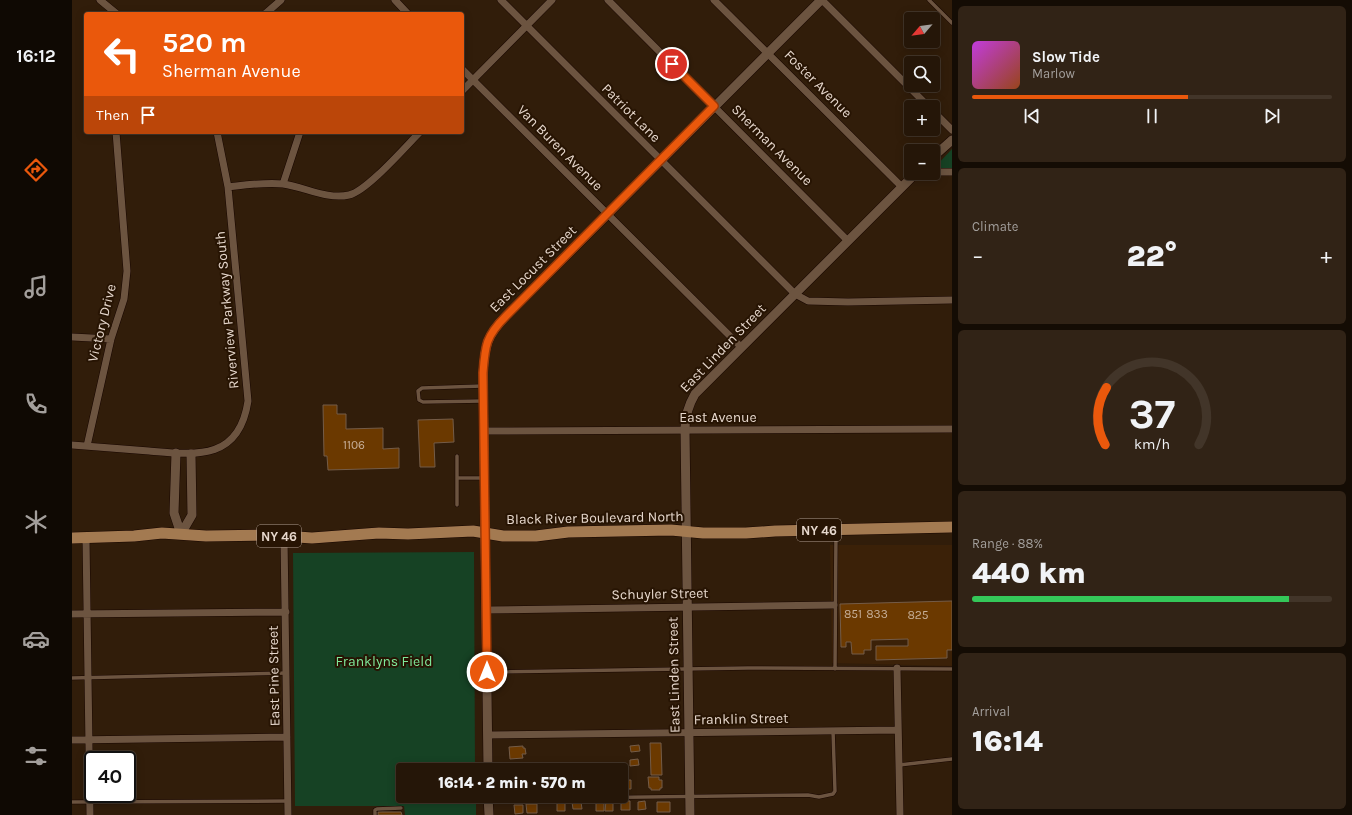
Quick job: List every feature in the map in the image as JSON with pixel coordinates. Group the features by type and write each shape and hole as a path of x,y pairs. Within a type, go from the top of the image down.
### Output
{"main road":[{"name":"Black River Boulevard North","path":"72,538 162,533 319,537 438,531 486,532 503,536 536,536 568,532 686,531 703,533 739,533 952,527"}],"street":[{"path":"100,0 115,12"},
{"path":"267,12 281,0"},
{"path":"394,0 406,12"},
{"name":"Patriot Lane","path":"500,0 795,294"},
{"path":"464,88 552,0"},
{"name":"Sherman Avenue","path":"608,0 848,241"},
{"name":"Foster Avenue","path":"714,0 902,187"},
{"path":"822,0 922,100"},
{"name":"East Locust Street","path":"488,763 484,431 486,344 494,328 714,106 822,0"},
{"name":"Van Buren Avenue","path":"464,71 741,347"},
{"path":"940,118 952,130"},
{"name":"Victory Drive","path":"87,446 111,339 124,299 127,271 116,134"},
{"name":"Riverview Parkway South","path":"72,445 191,454 209,452 229,442 238,432 245,417 248,400 228,187 217,134"},
{"path":"283,184 299,134"},
{"path":"228,187 261,183 283,184 332,195 350,195 361,189 375,177 418,134"},
{"path":"940,151 952,140"},
{"path":"940,172 952,172"},
{"name":"East Linden Street","path":"690,815 684,429 688,406 695,394 909,180"},
{"path":"795,294 808,301 832,302 952,300"},
{"path":"72,337 111,339"},
{"name":"East Avenue","path":"484,431 684,429 703,432 952,429"},
{"path":"176,453 174,513 181,534"},
{"path":"181,534 192,515 191,454"},
{"name":"East Pine Street","path":"284,536 288,815"},
{"path":"86,538 89,751"},
{"name":"Schuyler Street","path":"487,610 834,605"},
{"path":"72,614 286,612"},
{"path":"898,668 900,815"},
{"name":"Franklin Street","path":"488,735 898,730"},
{"path":"72,740 287,737"},
{"path":"90,803 90,815"},
{"path":"488,803 489,815"}],"lane":[{"path":"930,0 952,23"},
{"path":"484,386 422,388 418,391 417,395 419,400 423,402 484,401"},
{"path":"457,456 457,505"},
{"path":"457,478 485,478"},
{"path":"835,669 834,605 836,530"},
{"path":"487,672 898,668 952,669"},
{"path":"72,678 287,673"},
{"path":"628,797 808,794 819,797 833,794 835,791 833,730"},
{"path":"899,766 952,759"},
{"path":"72,802 84,801"},
{"path":"136,801 288,801"},
{"path":"375,815 375,810 377,809 401,808"}],"shaded area":[{"path":"830,545 952,545 952,666 832,663"}],"green space":[{"path":"952,149 952,171 940,170 940,162"},
{"name":"Franklyns Field","path":"474,552 475,763 396,763 396,803 476,803 476,815 405,815 404,806 295,806 293,553"}],"building":[{"path":"323,405 337,405 337,414 346,414 346,429 383,428 383,449 399,448 399,468 328,470 327,456 324,456"},
{"path":"453,419 454,442 434,443 435,467 420,467 418,420"},
{"path":"952,601 952,650 947,650 947,658 876,660 876,646 908,646 908,639 871,640 871,650 864,650 864,654 852,654 851,642 846,642 846,647 841,647 840,604"},
{"path":"650,743 661,743 662,775 651,775"},
{"path":"639,745 640,751 631,752 630,746"},
{"path":"523,746 526,754 522,754 523,758 510,759 509,747"},
{"path":"638,759 639,765 630,766 630,760"},
{"path":"648,777 659,777 659,780 662,780 662,788 660,788 660,790 651,790 651,788 649,788"},
{"path":"628,780 631,780 631,789 628,789"},
{"path":"628,801 630,801 630,810 621,810 621,803 628,803"},
{"path":"645,801 646,809 638,810 638,802"},
{"path":"657,802 670,802 670,812 657,812"},
{"path":"557,803 565,803 565,811 557,811"},
{"path":"572,803 581,803 582,809 573,809"},
{"path":"596,803 604,803 604,811 596,811"},
{"path":"606,803 613,803 613,811 605,811"},
{"path":"526,804 537,804 537,813 527,813"},
{"path":"514,805 523,805 523,813 515,814"},
{"path":"378,812 401,812 402,815 378,815"}],"route":[{"path":"487,672 483,373 484,350 488,337 494,328 714,106 672,64"}]}
